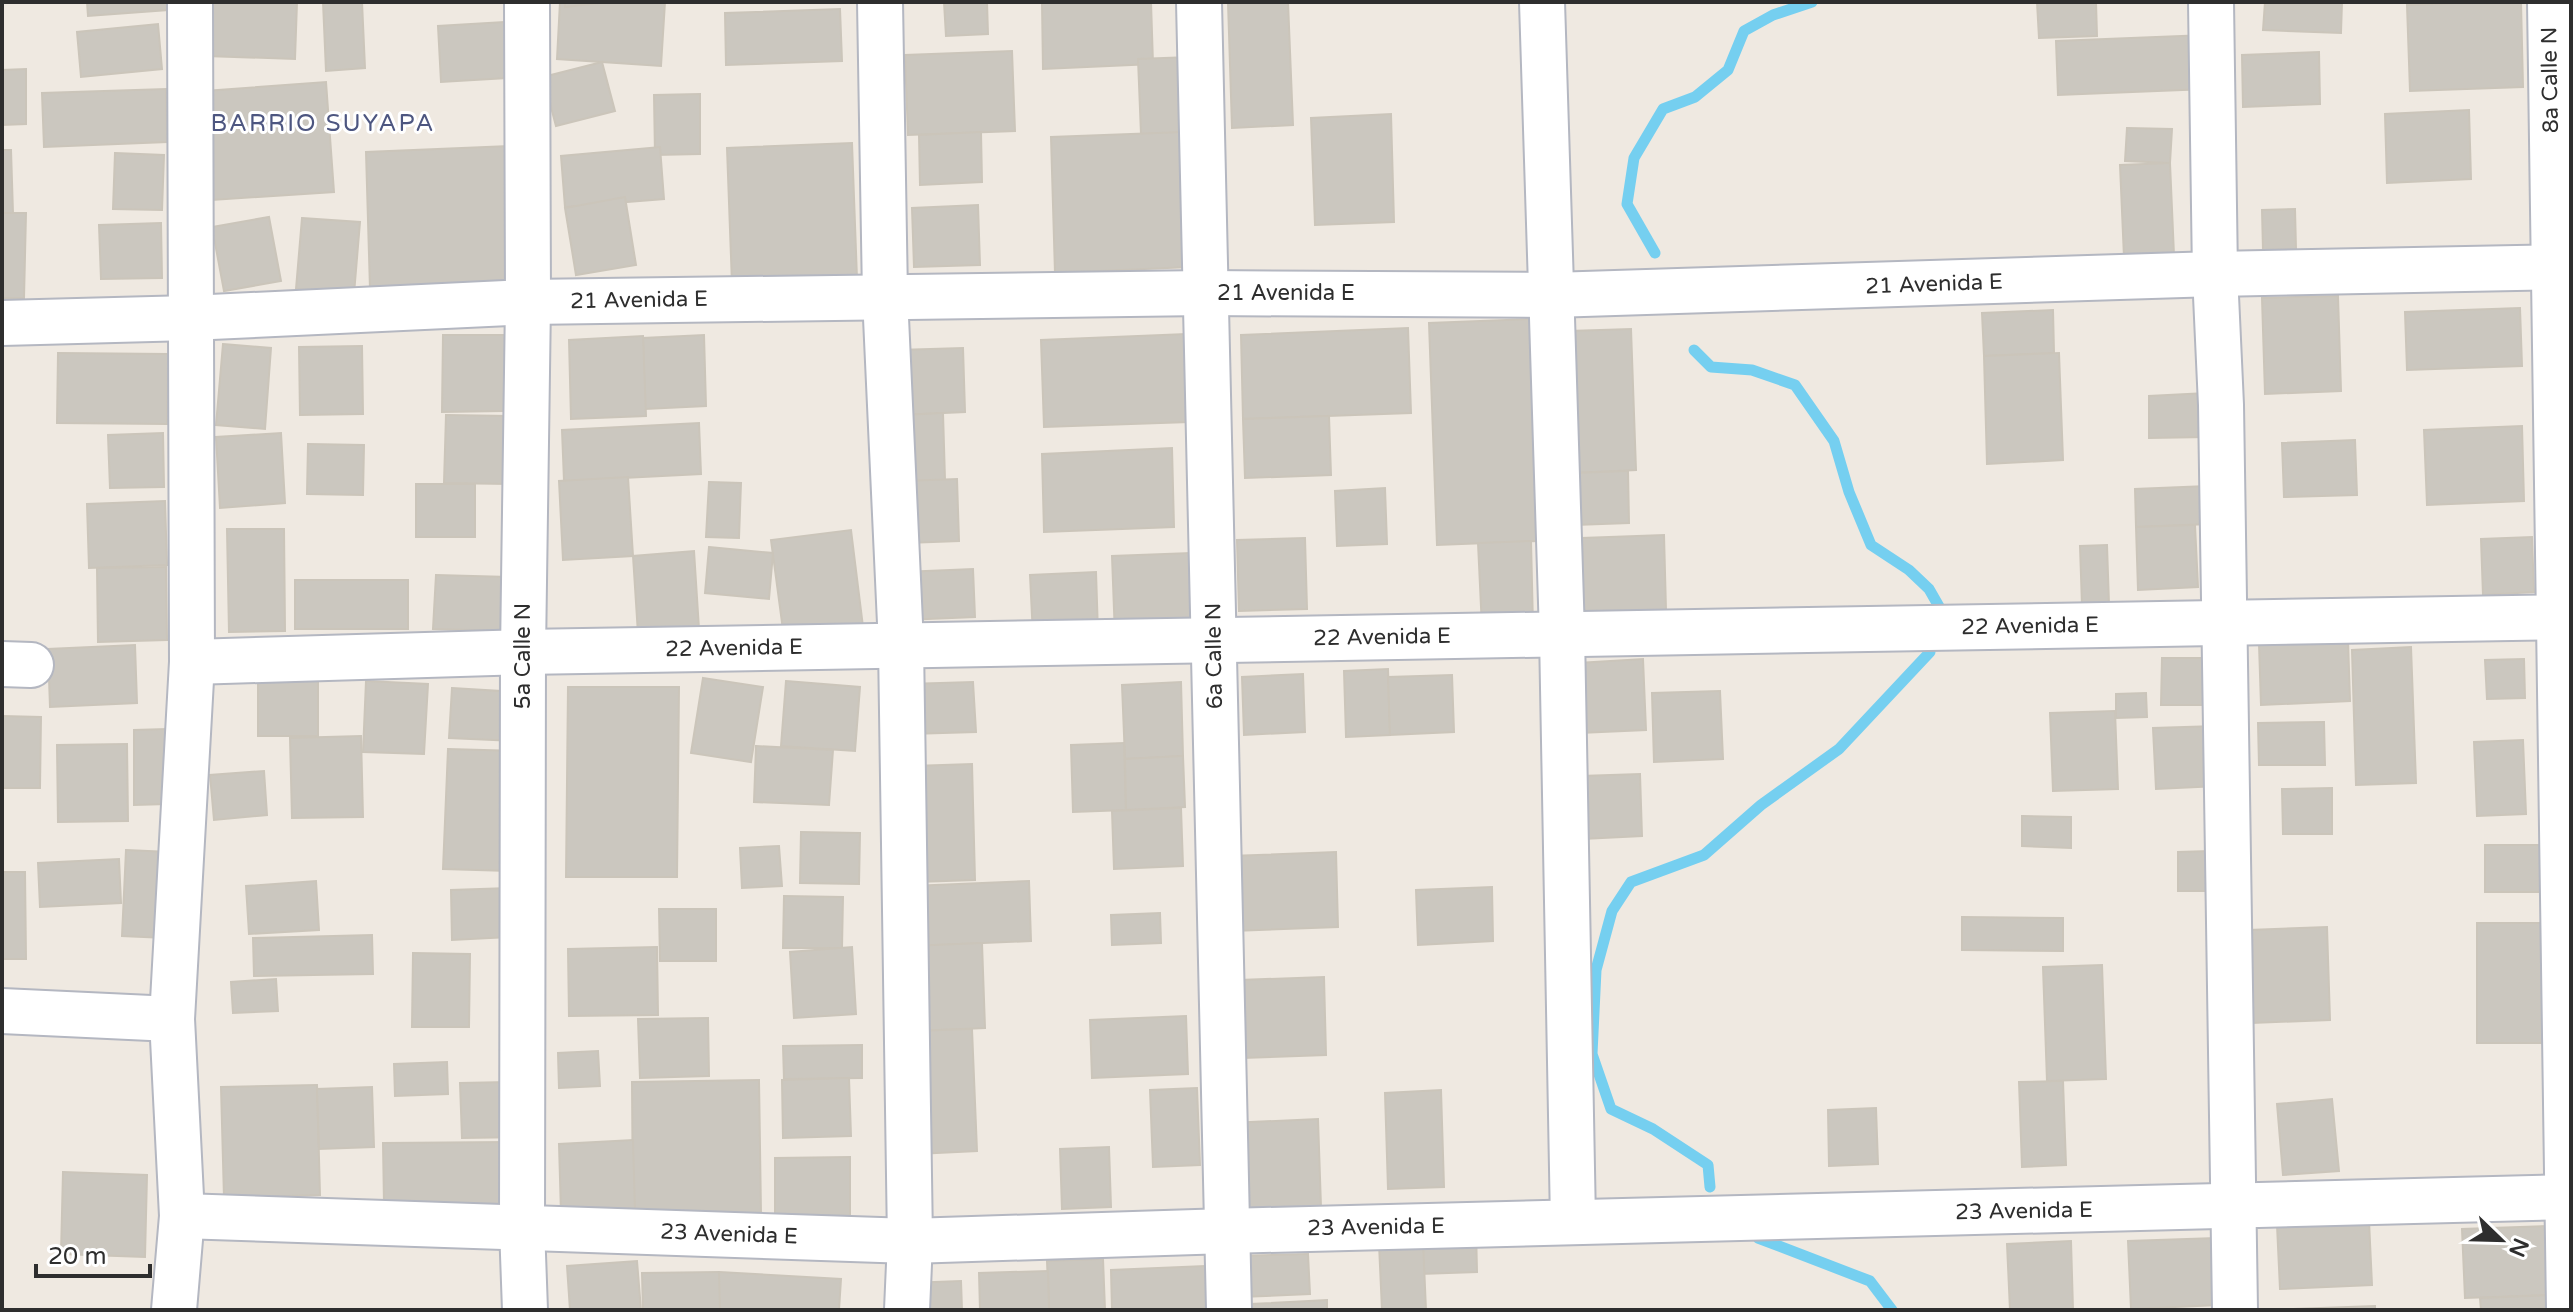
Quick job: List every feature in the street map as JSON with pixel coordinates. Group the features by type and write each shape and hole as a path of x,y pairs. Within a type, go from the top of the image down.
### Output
{"street":[{"path":"174,1310 182,1216 172,1019 192,662 190,2"},
{"name":"5a Calle N","path":"525,1310 522,1227 527,2"},
{"path":"880,2 885,296 901,645 910,1241 907,1310"},
{"name":"6a Calle N","path":"1199,2 1229,1310"},
{"path":"1542,2 1562,634 1573,1222"},
{"path":"2211,2 2215,274 2221,405 2235,1310"},
{"name":"8a Calle N","path":"2550,2 2562,268 2569,1310"},
{"name":"21 Avenida E","path":"2,323 190,318 528,302 1205,293 1552,295 2215,274 2562,268"},
{"name":"22 Avenida E","path":"192,662 523,652 2564,617"},
{"path":"2,1011 172,1019"},
{"name":"23 Avenida E","path":"182,1216 910,1241 2569,1197"}],"building":[{"path":"87,2 167,2 168,10 88,16"},
{"path":"208,2 297,2 295,59 206,56"},
{"path":"323,2 362,2 365,68 326,71"},
{"path":"560,2 665,2 661,66 557,59"},
{"path":"565,2 607,2 565,7"},
{"path":"944,2 987,2 988,34 946,36"},
{"path":"1042,2 1151,2 1153,64 1043,69"},
{"path":"1228,2 1288,2 1293,125 1232,128"},
{"path":"2037,2 2096,2 2097,36 2039,38"},
{"path":"2265,2 2342,2 2341,33 2263,30"},
{"path":"2521,2 2523,87 2410,91 2407,5"},
{"path":"840,9 842,61 726,65 725,13"},
{"path":"504,22 507,78 441,82 438,26"},
{"path":"158,24 162,69 81,77 77,32"},
{"path":"2206,35 2207,89 2058,95 2056,41"},
{"path":"1012,51 1015,131 908,135 905,55"},
{"path":"2319,52 2320,104 2243,107 2242,55"},
{"path":"1190,57 1193,132 1141,134 1138,59"},
{"path":"602,62 615,111 556,126 543,77"},
{"path":"26,69 26,124 2,125 2,70"},
{"path":"326,82 334,192 212,200 205,91"},
{"path":"166,89 167,142 44,147 42,93"},
{"path":"700,94 700,154 655,155 654,95"},
{"path":"2469,110 2471,179 2387,183 2385,114"},
{"path":"1391,114 1394,222 1315,225 1311,118"},
{"path":"2127,128 2172,129 2170,163 2125,161"},
{"path":"981,132 982,182 920,185 919,135"},
{"path":"1184,132 1189,267 1055,273 1051,137"},
{"path":"852,143 857,279 732,284 727,148"},
{"path":"510,146 515,284 370,289 366,152"},
{"path":"660,147 664,199 565,207 561,156"},
{"path":"2,150 11,150 13,213 2,214"},
{"path":"115,153 164,155 162,210 113,209"},
{"path":"2170,163 2174,255 2124,257 2120,165"},
{"path":"625,197 636,265 576,275 565,208"},
{"path":"978,205 980,265 914,267 912,208"},
{"path":"2295,209 2296,249 2263,250 2262,210"},
{"path":"2,213 26,213 24,298 2,298"},
{"path":"269,217 281,281 224,291 212,227"},
{"path":"302,218 360,222 354,294 296,289"},
{"path":"161,223 162,278 101,279 99,225"},
{"path":"2338,296 2341,391 2265,394 2262,298"},
{"path":"2520,308 2522,366 2407,370 2405,312"},
{"path":"2053,310 2054,353 1984,356 1982,313"},
{"path":"1531,319 1539,541 1437,545 1429,323"},
{"path":"1408,328 1411,413 1243,419 1241,335"},
{"path":"1631,329 1636,470 1574,473 1569,331"},
{"path":"1186,334 1189,422 1044,427 1041,340"},
{"path":"443,335 505,335 504,411 442,412"},
{"path":"704,335 706,406 645,409 643,338"},
{"path":"643,336 646,416 571,419 569,340"},
{"path":"223,344 271,348 265,429 216,425"},
{"path":"362,346 363,414 300,415 299,347"},
{"path":"963,348 965,412 900,415 898,350"},
{"path":"58,353 168,354 167,424 57,423"},
{"path":"2059,353 2063,460 1987,464 1984,356"},
{"path":"2206,393 2207,437 2149,438 2149,396"},
{"path":"943,413 945,480 905,481 903,415"},
{"path":"446,415 513,416 511,484 444,483"},
{"path":"1329,416 1331,475 1245,478 1243,419"},
{"path":"699,423 701,474 564,481 562,430"},
{"path":"2522,426 2524,501 2427,505 2424,430"},
{"path":"163,433 164,487 110,488 108,435"},
{"path":"281,433 285,503 220,508 216,437"},
{"path":"2355,440 2357,495 2284,497 2282,443"},
{"path":"308,444 364,445 363,495 307,494"},
{"path":"1172,448 1174,527 1044,532 1042,454"},
{"path":"1628,471 1629,523 1575,525 1574,473"},
{"path":"628,477 633,556 563,560 559,481"},
{"path":"957,479 959,541 907,543 905,481"},
{"path":"709,482 741,483 739,538 706,537"},
{"path":"416,484 475,484 475,537 416,537"},
{"path":"2207,486 2209,524 2136,527 2135,489"},
{"path":"1385,488 1387,544 1337,546 1335,491"},
{"path":"165,501 167,565 89,568 87,504"},
{"path":"2195,525 2198,587 2138,590 2136,527"},
{"path":"227,529 284,529 285,631 229,632"},
{"path":"851,530 864,635 785,645 771,540"},
{"path":"1664,535 1666,610 1584,613 1582,538"},
{"path":"2532,537 2534,592 2483,595 2481,539"},
{"path":"1305,538 1307,609 1239,611 1237,540"},
{"path":"1531,541 1533,626 1482,628 1478,543"},
{"path":"2107,545 2109,604 2082,605 2080,546"},
{"path":"709,547 773,553 769,599 705,593"},
{"path":"694,551 699,629 638,634 633,556"},
{"path":"1191,553 1193,634 1115,636 1112,556"},
{"path":"166,567 167,640 98,642 97,568"},
{"path":"973,569 975,617 904,620 903,572"},
{"path":"1096,572 1098,633 1033,636 1030,575"},
{"path":"436,575 513,577 512,631 433,629"},
{"path":"295,580 408,580 408,629 295,629"},
{"path":"2348,640 2350,701 2261,705 2259,644"},
{"path":"135,645 137,703 50,707 48,649"},
{"path":"2411,647 2416,783 2356,785 2352,650"},
{"path":"2162,658 2210,658 2210,705 2161,705"},
{"path":"1643,659 1646,730 1580,733 1578,663"},
{"path":"2524,659 2525,698 2487,699 2485,660"},
{"path":"1388,669 1390,735 1346,737 1344,671"},
{"path":"1303,674 1305,732 1244,735 1242,677"},
{"path":"1452,675 1454,732 1390,735 1388,677"},
{"path":"703,678 763,687 751,762 691,753"},
{"path":"258,680 318,680 318,736 258,736"},
{"path":"366,681 428,684 424,754 363,752"},
{"path":"786,681 860,687 855,751 781,746"},
{"path":"973,682 976,732 910,734 908,684"},
{"path":"1181,682 1183,756 1125,759 1122,685"},
{"path":"568,687 679,687 677,877 566,877"},
{"path":"452,688 516,692 513,741 449,738"},
{"path":"1720,691 1723,759 1654,762 1652,693"},
{"path":"2146,693 2147,717 2116,718 2116,694"},
{"path":"2115,711 2118,789 2053,791 2050,713"},
{"path":"2,716 41,717 40,788 2,788"},
{"path":"2324,722 2325,765 2259,765 2258,723"},
{"path":"2216,726 2218,786 2156,789 2153,728"},
{"path":"167,729 167,804 134,805 134,730"},
{"path":"361,736 363,817 292,818 290,738"},
{"path":"2523,740 2526,814 2477,816 2474,742"},
{"path":"1124,743 1126,810 1073,812 1071,745"},
{"path":"127,744 128,821 58,822 57,745"},
{"path":"756,746 833,750 829,805 754,802"},
{"path":"448,749 518,751 512,871 443,869"},
{"path":"1183,756 1185,807 1126,810 1125,759"},
{"path":"972,764 975,880 917,882 913,766"},
{"path":"264,771 267,815 214,820 210,775"},
{"path":"1640,774 1642,836 1583,839 1581,776"},
{"path":"2332,788 2332,834 2283,834 2282,789"},
{"path":"1181,808 1183,866 1114,869 1112,811"},
{"path":"2022,816 2071,817 2071,848 2022,846"},
{"path":"801,832 860,833 859,884 800,883"},
{"path":"2485,845 2541,845 2541,892 2485,892"},
{"path":"779,846 782,886 742,888 740,848"},
{"path":"126,850 169,852 165,938 122,936"},
{"path":"2210,851 2210,891 2178,891 2178,852"},
{"path":"1336,852 1338,927 1233,931 1230,856"},
{"path":"119,859 121,903 40,907 38,863"},
{"path":"2,872 25,872 26,959 2,959"},
{"path":"316,881 319,930 249,934 246,886"},
{"path":"1029,881 1031,941 914,946 912,886"},
{"path":"1492,887 1493,941 1418,945 1416,890"},
{"path":"509,888 511,937 452,940 451,890"},
{"path":"784,896 843,897 842,948 783,948"},
{"path":"659,909 716,909 716,961 660,961"},
{"path":"1160,913 1161,943 1112,945 1111,915"},
{"path":"1962,917 2063,918 2063,951 1962,950"},
{"path":"2477,923 2543,923 2543,1043 2477,1043"},
{"path":"2327,927 2330,1020 2252,1023 2249,930"},
{"path":"372,935 373,974 254,976 253,938"},
{"path":"982,943 985,1028 913,1031 910,946"},
{"path":"657,947 658,1015 569,1016 568,949"},
{"path":"852,947 856,1014 794,1018 790,952"},
{"path":"413,953 470,954 469,1027 412,1027"},
{"path":"2102,965 2106,1079 2047,1081 2043,967"},
{"path":"1324,977 1326,1055 1242,1058 1240,980"},
{"path":"276,979 278,1011 233,1013 231,982"},
{"path":"1186,1016 1188,1074 1092,1078 1090,1020"},
{"path":"708,1018 709,1076 640,1078 638,1019"},
{"path":"972,1029 977,1151 917,1154 913,1031"},
{"path":"862,1045 862,1078 784,1079 783,1046"},
{"path":"598,1051 600,1086 559,1088 558,1053"},
{"path":"447,1062 448,1094 395,1096 394,1064"},
{"path":"849,1078 851,1136 783,1138 782,1080"},
{"path":"759,1080 761,1214 633,1216 632,1082"},
{"path":"2063,1081 2066,1165 2022,1167 2019,1082"},
{"path":"516,1082 518,1137 462,1138 460,1083"},
{"path":"317,1085 320,1195 224,1198 221,1087"},
{"path":"372,1087 374,1147 319,1149 317,1089"},
{"path":"1197,1088 1200,1165 1153,1167 1150,1090"},
{"path":"1441,1090 1444,1187 1388,1189 1385,1093"},
{"path":"2332,1099 2339,1171 2283,1175 2277,1104"},
{"path":"1876,1108 1878,1164 1829,1166 1828,1110"},
{"path":"1318,1119 1321,1207 1232,1211 1229,1123"},
{"path":"633,1140 635,1210 561,1213 559,1144"},
{"path":"514,1142 514,1204 384,1204 383,1143"},
{"path":"1109,1147 1111,1207 1062,1209 1060,1149"},
{"path":"850,1157 850,1221 775,1221 775,1158"},
{"path":"63,1172 147,1175 145,1257 61,1254"},
{"path":"2369,1221 2372,1285 2280,1289 2277,1225"},
{"path":"2549,1226 2552,1295 2465,1298 2462,1229"},
{"path":"1476,1229 1477,1272 1420,1274 1418,1231"},
{"path":"2216,1238 2219,1305 2131,1309 2128,1241"},
{"path":"2071,1241 2073,1310 2010,1310 2007,1244"},
{"path":"1423,1242 1426,1310 1382,1310 1379,1244"},
{"path":"1308,1254 1310,1294 1241,1297 1239,1256"},
{"path":"1103,1259 1105,1310 1049,1310 1047,1261"},
{"path":"637,1261 641,1310 570,1310 567,1266"},
{"path":"1205,1266 1207,1310 1112,1310 1111,1270"},
{"path":"1048,1271 1049,1310 980,1310 979,1273"},
{"path":"719,1272 841,1279 839,1310 717,1310"},
{"path":"719,1272 720,1310 643,1310 642,1273"},
{"path":"961,1281 962,1310 909,1310 908,1283"},
{"path":"2552,1295 2552,1310 2481,1310 2480,1298"},
{"path":"1327,1300 1327,1310 1251,1310 1251,1304"},
{"path":"2375,1306 2375,1310 2268,1310"}],"waterway":[{"path":"1655,253 1627,204 1634,158 1663,109 1695,97 1728,70 1744,31 1773,15 1812,2"},
{"path":"1694,350 1711,367 1752,370 1795,385 1834,441 1849,492 1871,545 1909,570 1929,589 1941,610"},
{"path":"1710,1187 1708,1165 1653,1129 1611,1109 1592,1054 1596,970 1612,911 1631,882 1704,855 1761,805 1839,749 1930,652"},
{"path":"1758,1238 1870,1281 1892,1310"}],"district":[{"name":"BARRIO SUYAPA","path":"323,123"}]}
